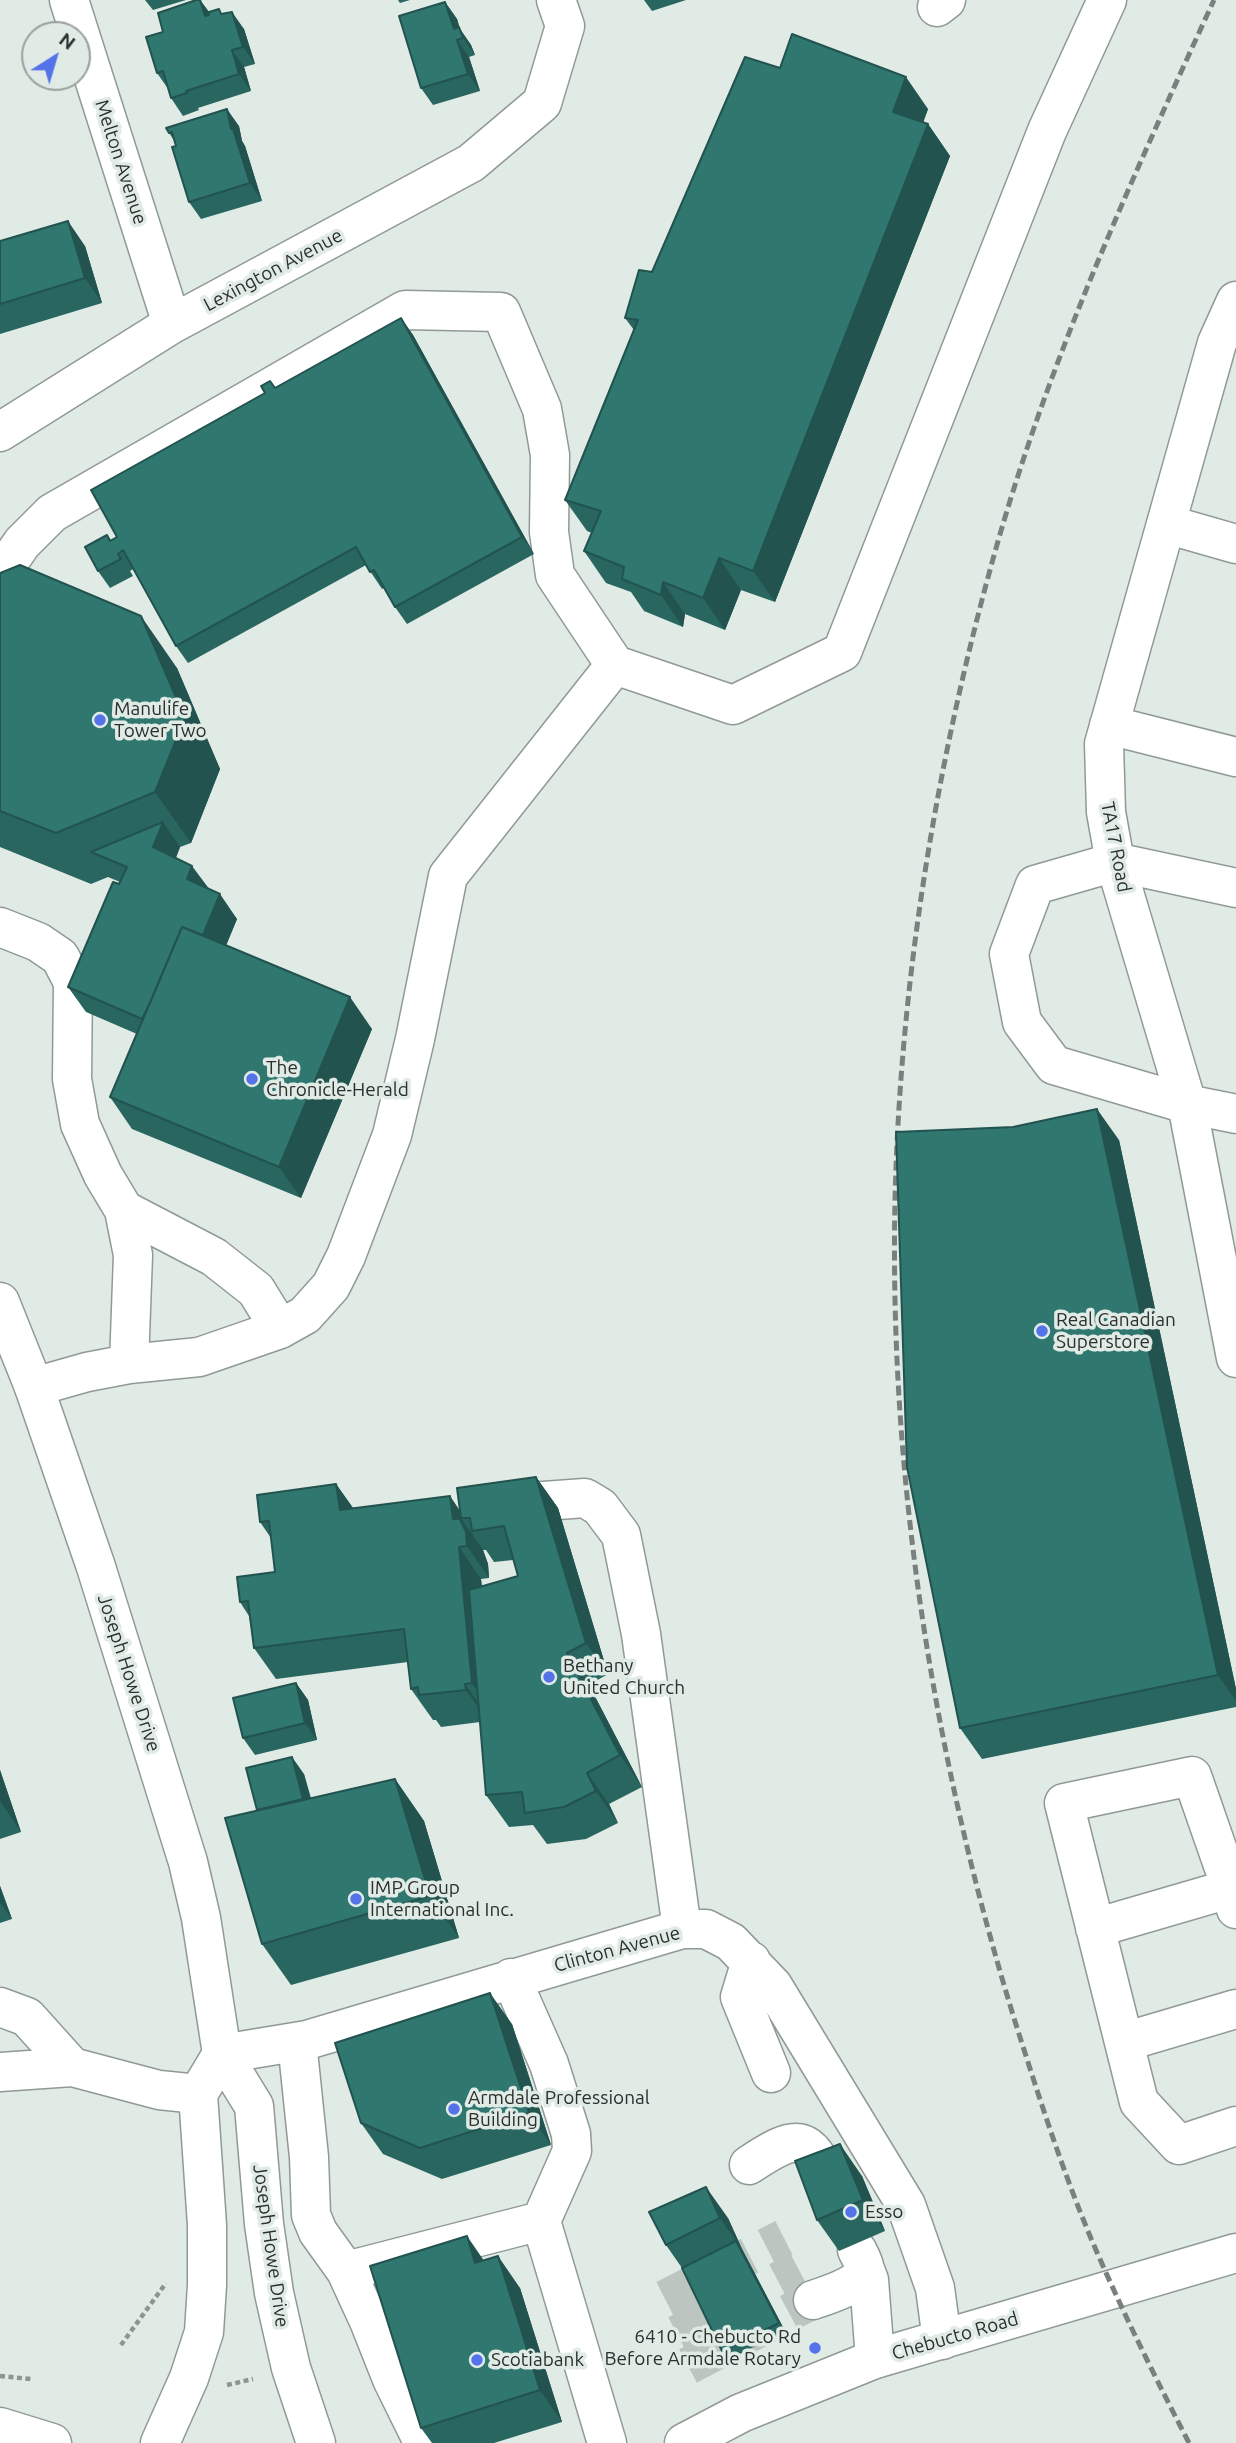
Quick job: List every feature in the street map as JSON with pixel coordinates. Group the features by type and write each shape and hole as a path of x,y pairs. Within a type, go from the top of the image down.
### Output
{"main road":[{"name":"Melton Avenue","path":"69,0 172,324"},
{"name":"Lexington Avenue","path":"0,432 172,324 471,163 542,103 565,26 556,0"},
{"path":"0,575 11,533 52,513 405,310 500,312 542,409 550,455 549,532 555,575 615,665 733,705 842,652 1047,131 1107,0"},
{"name":"TA17 Road","path":"1236,301 1226,344 1166,524 1104,744 1106,812 1115,862 1223,1221 1236,1358"},
{"path":"1166,524 1236,544"},
{"path":"34,1387 87,1372 129,1364 199,1357 280,1329 304,1315 331,1286 346,1256 392,1135 415,1039 448,876 615,665"},
{"path":"1110,725 1236,757"},
{"path":"1236,888 1115,862 1035,885 1009,954 1022,1022 1054,1065 1187,1104 1236,1114"},
{"path":"0,927 38,942 60,957 73,982 72,1079 80,1124 103,1175 124,1210 133,1255 129,1364"},
{"path":"124,1210 214,1257 256,1290 280,1329"},
{"name":"Joseph Howe Drive","path":"0,1302 34,1387 96,1567 188,1862 201,1918 222,2054 254,2106 264,2224 274,2293 291,2368 316,2443"},
{"path":"530,1502 585,1498 600,1507 621,1535 642,1634 682,1929"},
{"path":"1096,1927 1234,1894 1192,1776 1064,1803 1139,2102 1179,2145 1236,2126"},
{"name":"Clinton Avenue","path":"222,2054 297,2042 682,1929 706,1929 731,1942 773,1986 906,2205 935,2288 942,2340"},
{"path":"751,1961 740,1997 771,2073"},
{"path":"511,1978 550,2064 571,2134 572,2151 541,2221 607,2443"},
{"path":"0,2007 27,2017 72,2067"},
{"path":"1124,2042 1236,2009"},
{"path":"297,2042 309,2157 311,2216 318,2232 346,2271 391,2379 423,2442"},
{"path":"160,2443 189,2378 204,2332 207,2225 198,2094 222,2054"},
{"path":"0,2072 72,2067 159,2090 198,2094"},
{"path":"749,2165 785,2144 803,2143 822,2164 831,2186"},
{"path":"264,2224 311,2216"},
{"path":"346,2271 541,2221"},
{"name":"Chebucto Road","path":"684,2443 741,2413 875,2359 1236,2253"},
{"path":"813,2300 857,2282 862,2276 859,2256 869,2280 875,2359"},
{"path":"0,2427 52,2443"}],"path":[{"path":"0,2376 31,2379"},
{"path":"222,2386 263,2376"}],"building":[{"path":"200,0 205,16 219,9 221,14 232,12 243,47 232,50 239,74 171,98 163,71 157,73 146,37 163,32 158,13"},
{"path":"445,2 454,29 459,27 463,38 457,40 468,74 421,88 399,16"},
{"path":"792,34 906,77 893,112 928,124 753,571 719,558 703,598 663,582 661,595 622,579 624,567 584,551 601,511 565,500 638,320 625,318 639,270 652,272 745,57 780,68"},
{"path":"227,109 231,129 250,183 189,202 172,147 176,146 172,132 169,133 166,128"},
{"path":"68,221 85,278 0,304 0,241"},
{"path":"401,318 522,537 395,607 374,570 370,572 356,547 176,646 123,550 118,554 121,559 98,571 85,547 107,535 110,541 117,537 91,490 265,393 261,386 270,381 275,388"},
{"name":"Manulife Tower Two","path":"20,565 141,616 185,718 155,792 56,833 0,811 0,573"},
{"path":"163,822 153,847 192,866 187,879 220,894 203,935 182,927 142,1019 68,987 113,882 119,884 127,867 91,852"},
{"name":"The Chronicle-Herald","path":"182,927 350,997 279,1167 110,1097"},
{"name":"Real Canadian Superstore","path":"1097,1109 1218,1675 960,1728 907,1467 896,1132 1013,1127"},
{"name":"Bethany United Church","path":"536,1477 586,1643 567,1653 620,1755 587,1773 596,1791 564,1807 525,1813 522,1792 486,1795 469,1590 518,1576 504,1526 472,1531 470,1518 461,1518 457,1488"},
{"path":"336,1484 340,1510 450,1496 453,1519 460,1519 466,1532 467,1546 459,1547 472,1683 465,1684 466,1690 419,1695 418,1687 411,1689 404,1629 254,1648 248,1601 240,1602 237,1577 275,1572 269,1521 260,1522 257,1495"},
{"path":"296,1683 305,1723 243,1738 233,1698"},
{"path":"292,1757 303,1799 257,1810 246,1768"},
{"path":"395,1779 430,1896 262,1944 225,1818"},
{"name":"Armdale Professional Building","path":"490,1993 529,2113 420,2148 361,2123 335,2043"},
{"path":"840,2144 863,2200 817,2220 795,2161"},
{"path":"706,2187 720,2218 666,2245 649,2212"},
{"name":"Scotiabank","path":"467,2236 475,2263 498,2256 540,2390 421,2428 370,2266"},
{"path":"736,2241 779,2323 722,2351 682,2268"}],"tunnel":[{"path":"665,2299 784,2238"},
{"path":"677,2334 799,2270"},
{"path":"688,2366 813,2300"}],"railway":[{"path":"1189,2443 1113,2289 1070,2185 1018,2031 962,1828 923,1620 909,1516 895,1305 895,1200 904,1041 923,882 952,725 990,570 1035,424 1090,280 1214,0"}],"place":[{"name":"Manulife Tower Two","path":"100,720"},
{"name":"The Chronicle-Herald","path":"252,1079"},
{"name":"Real Canadian Superstore","path":"1042,1331"},
{"name":"Bethany United Church","path":"549,1677"},
{"name":"IMP Group International Inc.","path":"356,1899"},
{"name":"Armdale Professional Building","path":"454,2109"},
{"name":"Esso","path":"851,2212"},
{"name":"6410 - Chebucto Rd Before Armdale Rotary","path":"815,2348"},
{"name":"Scotiabank","path":"477,2360"}]}
